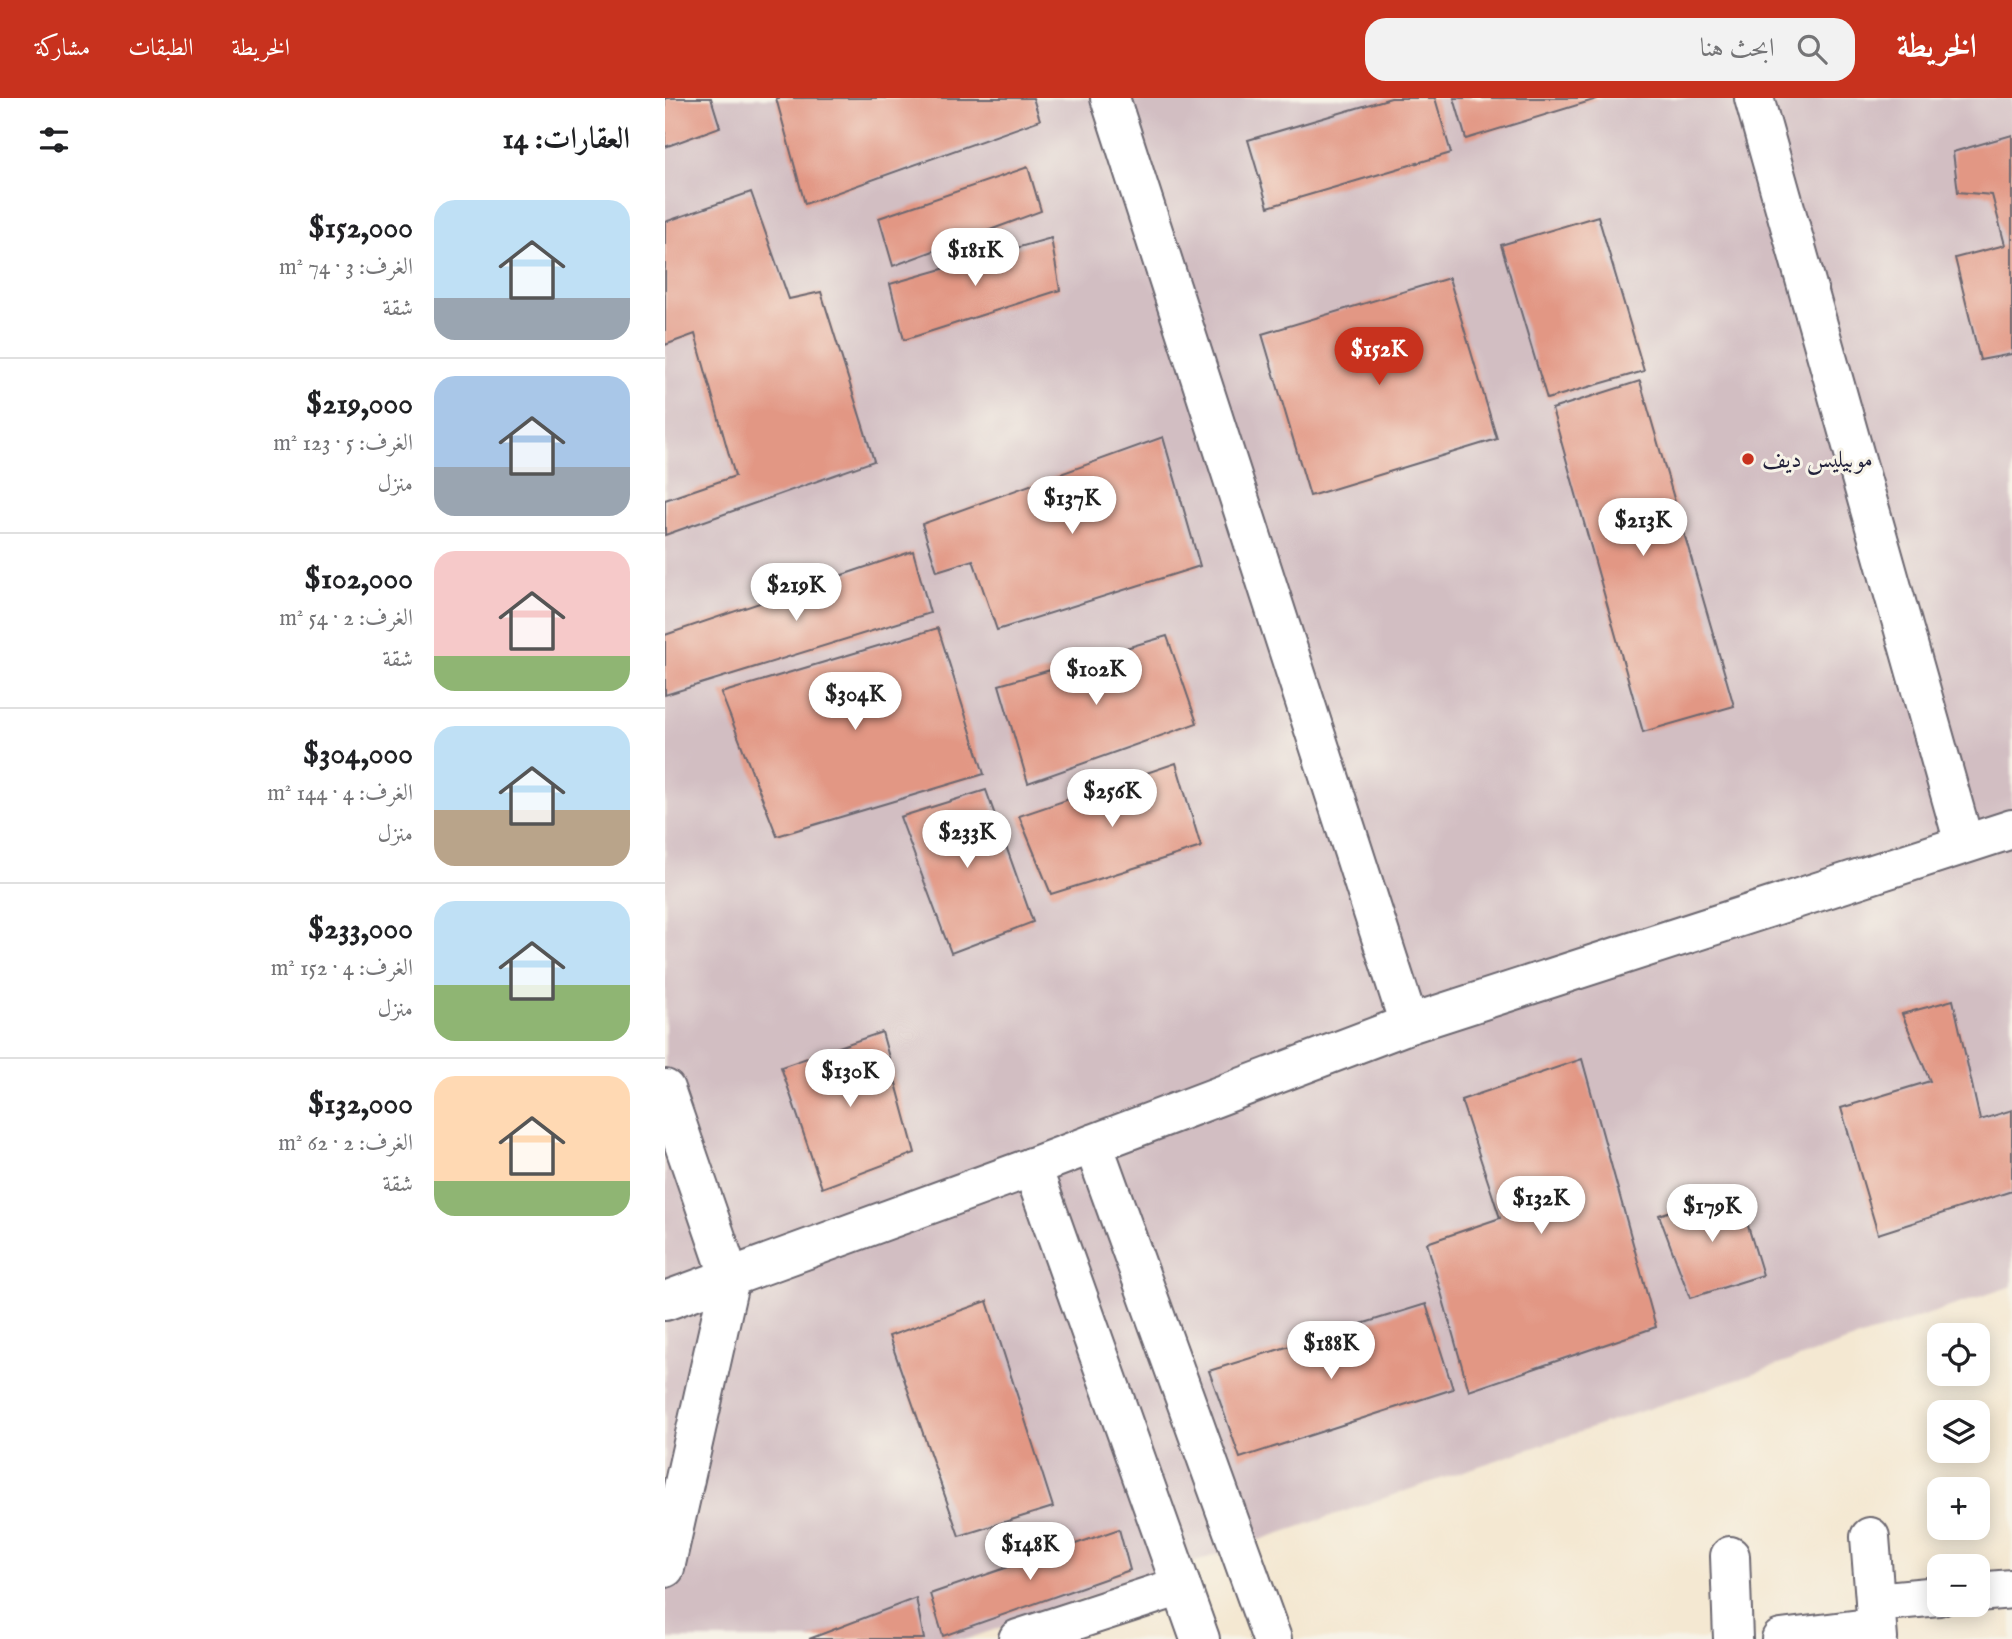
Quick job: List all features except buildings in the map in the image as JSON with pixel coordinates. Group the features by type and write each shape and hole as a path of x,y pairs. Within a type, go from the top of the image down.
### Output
{"street":[{"path":"1109,98 1409,1024"},
{"path":"1753,98 1964,843"},
{"path":"665,1301 1032,1167 1409,1024 2012,829"},
{"path":"665,1089 673,1137 730,1278 665,1568"},
{"path":"1093,1144 1272,1639"},
{"path":"1032,1167 1200,1639"},
{"path":"1870,1537 1876,1622"},
{"path":"1730,1556 1733,1639"},
{"path":"1018,1639 1181,1586"},
{"path":"1990,1591 2012,1589"},
{"path":"1781,1639 1876,1622 1927,1601"}],"shaded area":[{"path":"665,98 2012,98 2012,1286 967,1639 665,1639"}],"place":[{"name":"موبيليس ديف","path":"1748,459"}]}
